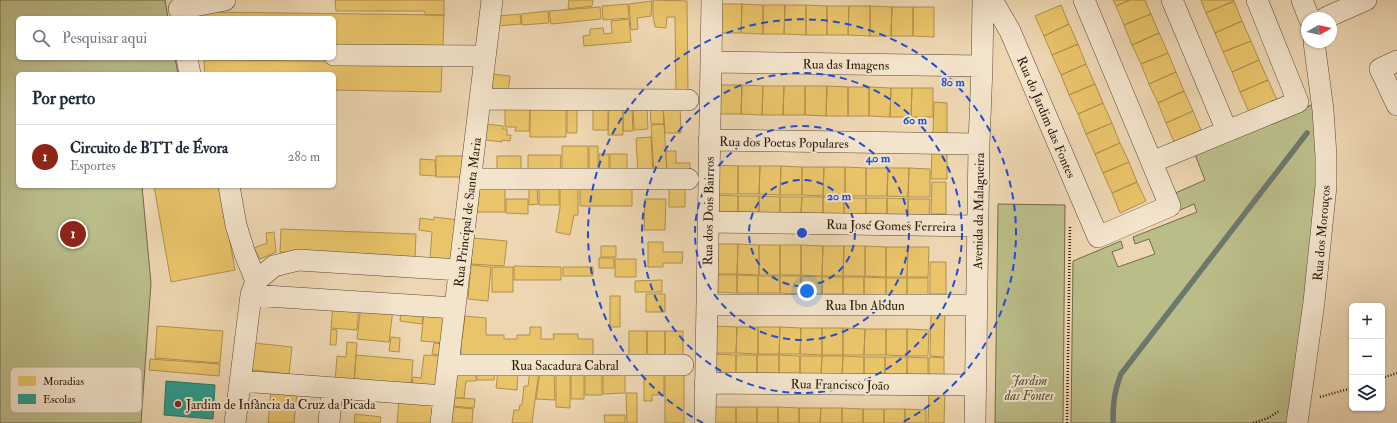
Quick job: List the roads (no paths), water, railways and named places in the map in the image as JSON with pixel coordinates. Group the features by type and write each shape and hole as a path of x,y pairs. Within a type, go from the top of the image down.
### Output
{"street":[{"path":"179,9 225,0"},
{"name":"Rua Principal de Santa Maria","path":"441,423 492,0"},
{"name":"Rua dos Dois Bairros","path":"705,423 712,0"},
{"name":"Avenida da Malagueira","path":"975,423 977,226 983,0"},
{"name":"Rua do Jardim das Fontes","path":"992,0 1010,31 1098,237 1170,206 1152,162"},
{"path":"1084,0 1152,162 1298,102 1258,0"},
{"path":"1172,0 1227,131"},
{"path":"1302,0 1307,12"},
{"path":"1337,13 1366,0"},
{"name":"Rua dos Morouços","path":"1297,423 1314,302 1326,186 1323,110 1315,48"},
{"path":"336,55 485,56"},
{"name":"Rua das Imagens","path":"710,62 982,66"},
{"path":"1388,65 1397,105"},
{"path":"480,99 688,100"},
{"name":"Rua dos Poetas Populares","path":"709,140 979,144"},
{"path":"470,179 688,179"},
{"path":"229,188 238,232 254,288 235,423"},
{"name":"Rua José Gomes Ferreira","path":"708,222 977,226"},
{"path":"254,288 274,266 298,260 460,270"},
{"path":"254,288 455,308"},
{"name":"Rua Ibn Abdun","path":"706,305 976,305"},
{"name":"Rua Sacadura Cabral","path":"448,365 683,365"},
{"path":"240,381 444,396"},
{"name":"Rua Francisco João","path":"705,383 975,385"},
{"path":"329,423 332,388"}],"waterway":[{"path":"1113,423 1114,398 1121,374 1307,133"}],"place":[{"name":"Circuito de BTT de Évora","path":"73,234"},
{"name":"Jardim de Infância da Cruz da Picada","path":"178,404"}],"park label":[{"name":"Jardim das Fontes","path":"1029,388"}]}
